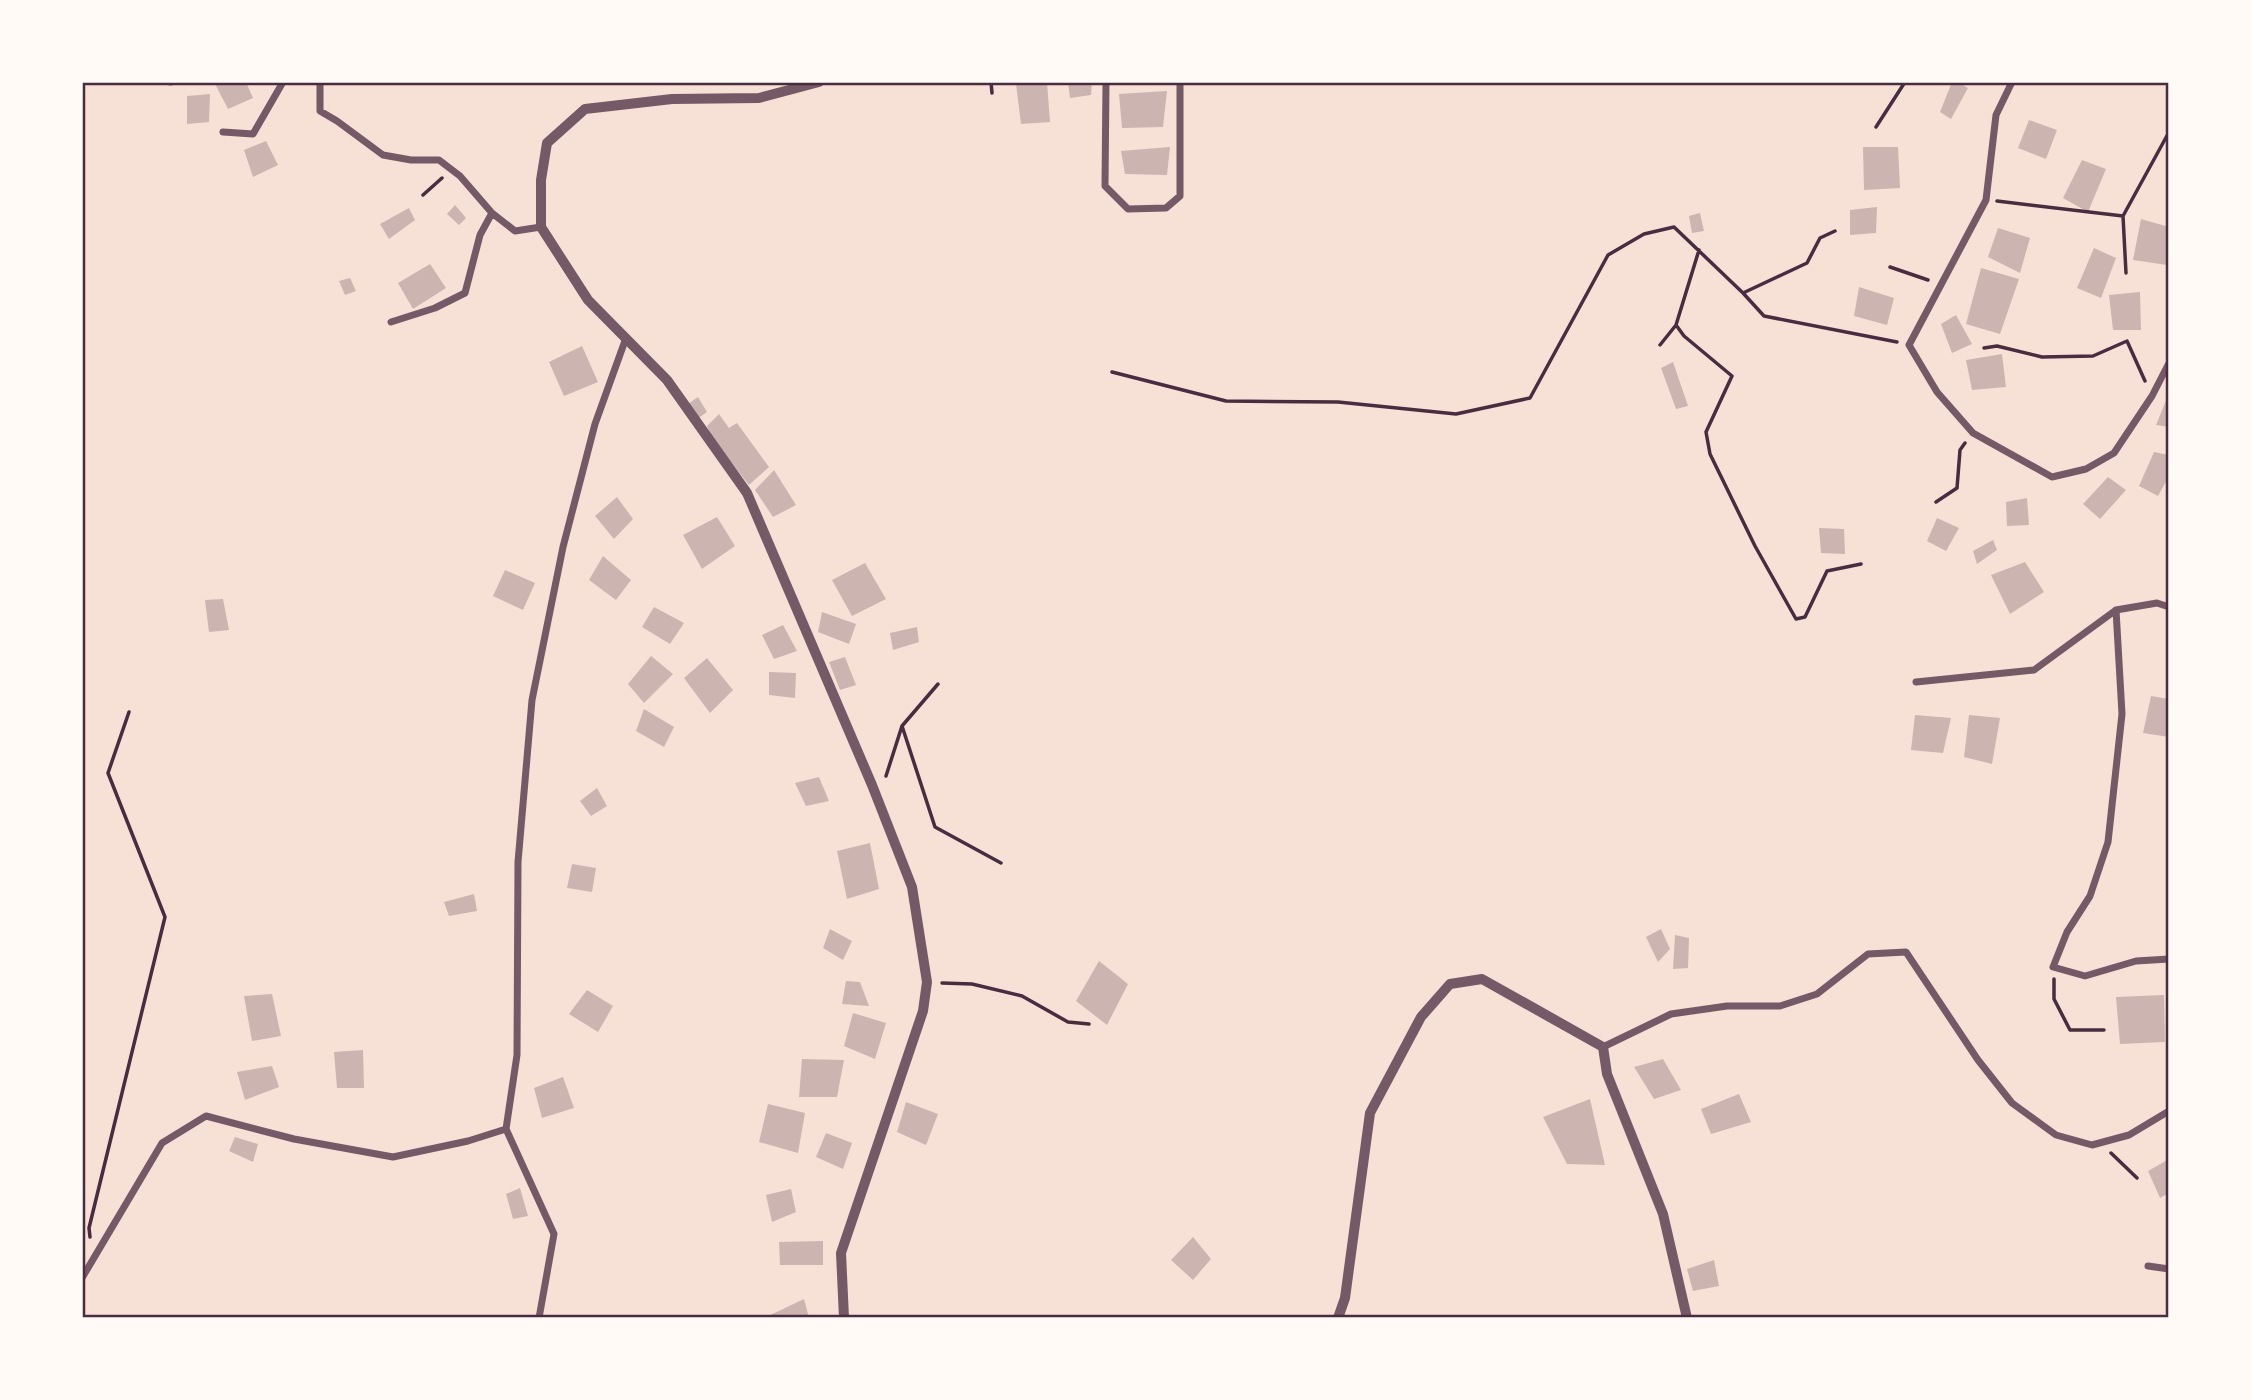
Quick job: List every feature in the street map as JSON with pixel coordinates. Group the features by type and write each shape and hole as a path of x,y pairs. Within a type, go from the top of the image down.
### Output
{"street":[{"path":"223,132 253,134 283,82"},
{"path":"320,82 320,111 383,155 411,160 439,160 452,169 492,213 515,231 541,227"},
{"path":"819,82 759,98 672,99 584,109 547,143 541,180 541,227 588,300 667,380 747,493 912,887 927,982 923,1011 841,1253 844,1318"},
{"path":"1107,82 1105,186 1128,209 1166,208 1180,196 1180,82"},
{"path":"2012,82 1996,115 1986,200 1909,345 1937,392 1973,433 2052,478 2086,469 2113,453 2152,396 2169,363"},
{"path":"391,322 435,308 465,293 480,234 492,213"},
{"path":"539,1318 554,1234 506,1129 517,1055 518,862 532,700 566,534 595,424 626,338"},
{"path":"1916,682 2034,670 2116,610 2157,603 2169,607"},
{"path":"2116,610 2122,714 2108,842 2090,896 2067,932 2053,968 2085,976 2136,961 2169,959"},
{"path":"1603,1047 1671,1014 1727,1006 1780,1006 1817,994 1868,954 1906,952 1978,1060 2012,1103 2056,1135 2092,1145 2129,1135 2169,1111"},
{"path":"1338,1318 1345,1298 1370,1113 1422,1017 1450,984 1482,979 1603,1047"},
{"path":"1603,1047 1607,1074 1663,1214 1687,1318"},
{"path":"82,1278 162,1143 206,1116 294,1139 393,1157 468,1141 506,1129"},
{"path":"2148,1266 2169,1269"}],"path":[{"path":"991,82 992,93"},
{"path":"1876,127 1905,82"},
{"path":"2126,273 2123,216 2169,132"},
{"path":"423,195 452,169"},
{"path":"1986,200 2123,216"},
{"path":"1112,372 1226,401 1338,402 1456,414 1530,398 1608,255 1644,234 1674,227 1744,293 1763,316 1909,345"},
{"path":"1744,293 1807,263 1819,238 1835,231"},
{"path":"1660,345 1676,325 1699,250"},
{"path":"1890,267 1941,285"},
{"path":"1676,325 1684,336 1732,376 1706,432 1710,454 1755,546 1796,618 1805,617 1828,571 1861,564"},
{"path":"1984,348 1997,346 2042,357 2093,356 2127,341 2152,396"},
{"path":"1936,502 1957,488 1961,450 1973,433"},
{"path":"878,801 902,726 938,684"},
{"path":"92,1259 89,1228 165,917 108,773 130,712"},
{"path":"902,726 935,827 1001,863"},
{"path":"2053,968 2054,999 2070,1030 2104,1030"},
{"path":"927,982 972,984 1022,996 1068,1022 1089,1024"},
{"path":"2100,1143 2137,1178"}],"building":[{"path":"214,82 246,82 253,98 228,109"},
{"path":"1047,82 1050,122 1021,124 1016,84"},
{"path":"1068,82 1092,82 1091,95 1070,98"},
{"path":"1952,82 1958,82 1968,88 1951,119 1940,112"},
{"path":"1167,91 1163,127 1122,128 1119,94"},
{"path":"210,94 209,122 187,124 187,96"},
{"path":"2029,120 2057,130 2046,159 2018,148"},
{"path":"266,141 278,165 253,177 244,150"},
{"path":"1170,147 1167,175 1125,174 1121,151"},
{"path":"1863,147 1898,147 1900,188 1864,190"},
{"path":"2082,160 2106,169 2088,212 2063,198"},
{"path":"455,205 466,218 459,225 447,214"},
{"path":"1877,207 1876,233 1850,235 1850,210"},
{"path":"409,208 415,220 389,239 380,224"},
{"path":"1700,213 1704,231 1692,233 1689,216"},
{"path":"2141,219 2169,227 2167,265 2133,260"},
{"path":"1998,228 2030,238 2020,273 1988,257"},
{"path":"2094,248 2116,258 2101,298 2077,288"},
{"path":"430,264 446,288 413,309 398,283"},
{"path":"1981,268 2019,279 2000,334 1966,324"},
{"path":"350,278 356,291 345,295 339,281"},
{"path":"1859,287 1894,298 1887,325 1854,316"},
{"path":"2140,292 2141,330 2113,330 2109,295"},
{"path":"1956,315 1972,344 1952,353 1941,324"},
{"path":"582,346 598,382 564,396 549,362"},
{"path":"2002,354 2006,387 1972,390 1966,360"},
{"path":"1673,362 1688,406 1676,409 1661,368"},
{"path":"2169,393 2169,427 2156,425"},
{"path":"698,397 707,412 697,419 688,404"},
{"path":"719,414 729,428 737,423 769,467 749,485 713,439 707,426"},
{"path":"2154,452 2169,455 2169,476 2158,496 2139,486"},
{"path":"774,470 796,505 773,517 755,490"},
{"path":"2108,477 2126,490 2100,519 2083,504"},
{"path":"617,497 633,519 614,539 595,516"},
{"path":"2027,498 2029,525 2007,526 2006,502"},
{"path":"717,517 735,546 702,569 683,535"},
{"path":"1937,518 1959,528 1946,551 1927,541"},
{"path":"1819,528 1844,529 1845,554 1821,553"},
{"path":"1993,540 1997,550 1977,564 1973,551"},
{"path":"603,556 631,580 616,600 589,580"},
{"path":"2025,562 2044,592 2010,614 1991,575"},
{"path":"865,563 886,599 852,616 832,580"},
{"path":"505,570 535,583 523,610 493,596"},
{"path":"223,599 229,630 209,632 205,600"},
{"path":"654,607 684,623 670,644 642,627"},
{"path":"822,612 856,624 849,644 818,632"},
{"path":"783,625 797,651 774,659 762,635"},
{"path":"917,627 919,642 893,650 890,633"},
{"path":"651,656 673,674 644,703 628,684"},
{"path":"845,657 856,685 840,690 829,662"},
{"path":"707,658 733,690 710,713 684,678"},
{"path":"769,672 796,673 795,698 769,695"},
{"path":"2151,696 2169,699 2169,737 2143,733"},
{"path":"644,709 674,727 664,747 636,731"},
{"path":"1915,715 1951,718 1943,753 1911,750"},
{"path":"1969,715 2000,718 1992,764 1964,757"},
{"path":"819,777 829,801 806,806 795,783"},
{"path":"597,788 607,806 591,816 580,801"},
{"path":"870,843 879,889 847,899 837,851"},
{"path":"572,864 596,868 592,892 567,888"},
{"path":"474,894 477,911 449,916 444,902"},
{"path":"830,929 852,941 843,960 823,948"},
{"path":"1661,929 1670,949 1658,962 1646,937"},
{"path":"1675,935 1689,938 1688,968 1673,969"},
{"path":"1099,961 1128,984 1107,1025 1076,1001"},
{"path":"846,981 860,982 869,1006 842,1004"},
{"path":"587,990 613,1006 598,1032 569,1014"},
{"path":"272,994 281,1036 252,1041 244,996"},
{"path":"2164,995 2165,1042 2120,1044 2116,997"},
{"path":"853,1013 886,1023 875,1059 844,1046"},
{"path":"363,1050 364,1088 337,1088 334,1052"},
{"path":"802,1059 844,1060 837,1097 799,1097"},
{"path":"1663,1059 1681,1090 1654,1099 1634,1067"},
{"path":"272,1066 279,1087 245,1100 237,1072"},
{"path":"563,1077 574,1108 542,1118 534,1088"},
{"path":"1739,1094 1751,1122 1711,1134 1701,1109"},
{"path":"1590,1099 1605,1165 1567,1164 1543,1117"},
{"path":"906,1102 938,1114 926,1145 897,1132"},
{"path":"768,1104 805,1113 798,1153 759,1142"},
{"path":"826,1133 852,1143 843,1169 816,1157"},
{"path":"235,1137 258,1144 253,1162 229,1151"},
{"path":"2169,1159 2169,1193 2160,1198 2148,1171"},
{"path":"520,1188 528,1216 513,1219 506,1194"},
{"path":"791,1189 796,1212 772,1222 766,1195"},
{"path":"1193,1237 1211,1259 1193,1280 1171,1260"},
{"path":"823,1241 823,1265 780,1265 779,1242"},
{"path":"1714,1260 1719,1286 1693,1291 1687,1269"},
{"path":"804,1299 809,1318 764,1318"}]}
